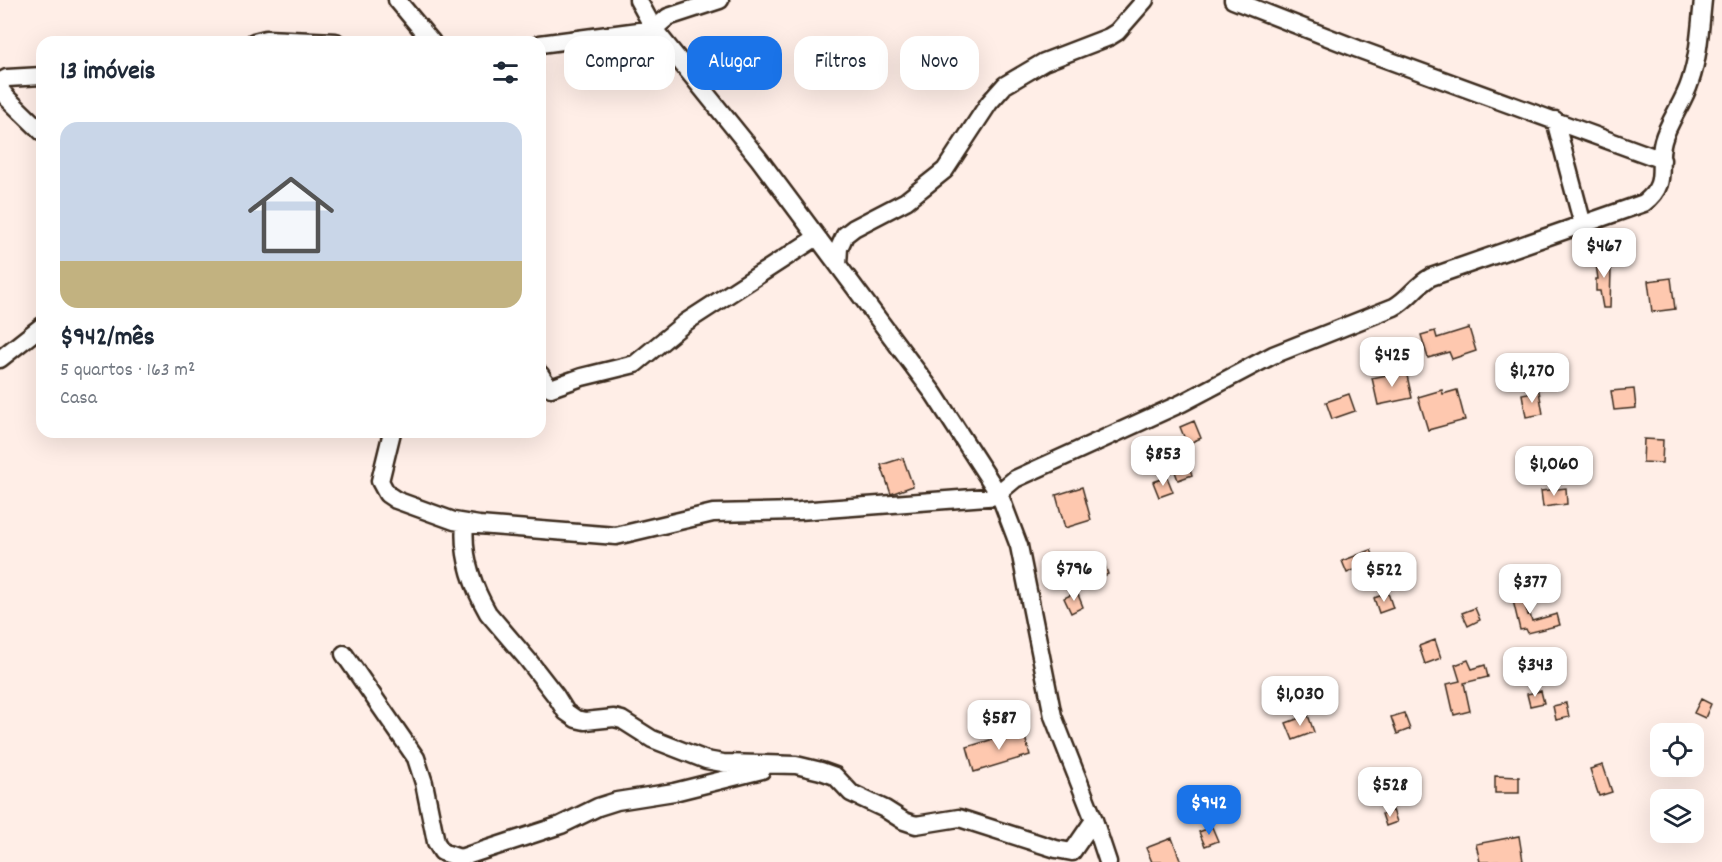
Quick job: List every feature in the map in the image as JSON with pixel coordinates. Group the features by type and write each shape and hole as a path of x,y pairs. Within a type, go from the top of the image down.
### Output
{"street":[{"path":"398,0 427,36"},
{"path":"638,0 654,29 759,159 934,394 1000,496 1019,546 1053,716 1108,862"},
{"path":"546,44 654,29 668,17 720,0"},
{"path":"838,265 839,248 845,235 906,201 945,170 989,104 1005,85 1044,62 1109,37 1117,32 1145,0"},
{"path":"1000,496 1003,489 1015,479 1182,403 1273,355 1404,302 1421,282 1431,277 1644,203 1654,196 1660,185 1663,139 1690,84 1697,57 1702,0"},
{"path":"1241,1 1358,49 1662,160"},
{"path":"36,76 7,78 3,80 0,88 36,126"},
{"path":"1556,120 1583,225"},
{"path":"546,384 551,388 635,364 686,322 817,237"},
{"path":"0,359 36,331"},
{"path":"391,438 380,481 387,494 413,508 465,524 616,536 713,513 798,511 1000,496"},
{"path":"465,524 463,542 480,599 488,613 556,696 566,712 576,719 585,721 614,718 622,720 652,739 706,760 723,764 796,765 835,776 851,793 916,825 959,818 1045,846 1072,852 1094,820"},
{"path":"344,654 416,758 424,783 436,842 442,852 450,856 460,858 561,825 598,807 617,801 674,792 786,764"}],"building":[{"path":"1609,255 1610,308 1603,308 1600,291 1596,291 1596,279 1598,279 1595,257"},
{"path":"1671,278 1675,309 1652,312 1648,281"},
{"path":"1469,328 1476,351 1452,359 1449,352 1428,358 1421,335 1435,331 1437,338"},
{"path":"1406,371 1412,398 1378,405 1372,378"},
{"path":"1634,389 1636,408 1614,410 1611,391"},
{"path":"1442,390 1443,394 1457,390 1465,420 1428,430 1418,397"},
{"path":"1539,391 1543,414 1526,417 1522,394"},
{"path":"1349,394 1355,411 1332,419 1326,402"},
{"path":"1194,421 1201,438 1187,444 1180,427"},
{"path":"1644,439 1663,440 1662,463 1643,462"},
{"path":"1182,447 1192,475 1178,480 1168,452"},
{"path":"903,458 913,486 891,494 881,465"},
{"path":"1167,477 1173,492 1159,497 1153,482"},
{"path":"1082,487 1091,520 1065,528 1056,495"},
{"path":"1566,488 1567,504 1543,507 1541,491"},
{"path":"1371,550 1376,561 1347,573 1342,561"},
{"path":"1103,560 1108,574 1097,579 1091,565"},
{"path":"1519,586 1532,621 1557,614 1560,625 1528,633 1526,629 1520,630 1510,588"},
{"path":"1077,592 1083,607 1071,613 1064,598"},
{"path":"1388,593 1393,608 1379,613 1374,598"},
{"path":"1475,608 1480,620 1468,626 1462,613"},
{"path":"1435,640 1441,658 1425,664 1419,646"},
{"path":"1468,660 1472,669 1485,665 1488,677 1464,683 1470,711 1454,715 1447,684 1460,681 1455,665"},
{"path":"1541,691 1544,703 1530,706 1527,694"},
{"path":"1701,699 1711,704 1705,718 1694,713"},
{"path":"1566,703 1569,717 1556,720 1553,706"},
{"path":"1404,713 1410,729 1397,734 1391,717"},
{"path":"1308,715 1314,732 1293,740 1286,723"},
{"path":"1023,730 1030,755 974,772 967,747"},
{"path":"1603,765 1612,792 1599,796 1590,769"},
{"path":"1495,776 1519,777 1519,793 1495,793"},
{"path":"1394,785 1401,797 1386,805 1379,793"},
{"path":"1393,810 1397,822 1386,826 1382,814"},
{"path":"1212,827 1218,841 1205,846 1199,832"},
{"path":"1519,836 1523,861 1480,862 1476,844"},
{"path":"1172,838 1181,862 1152,862 1146,848"}]}
